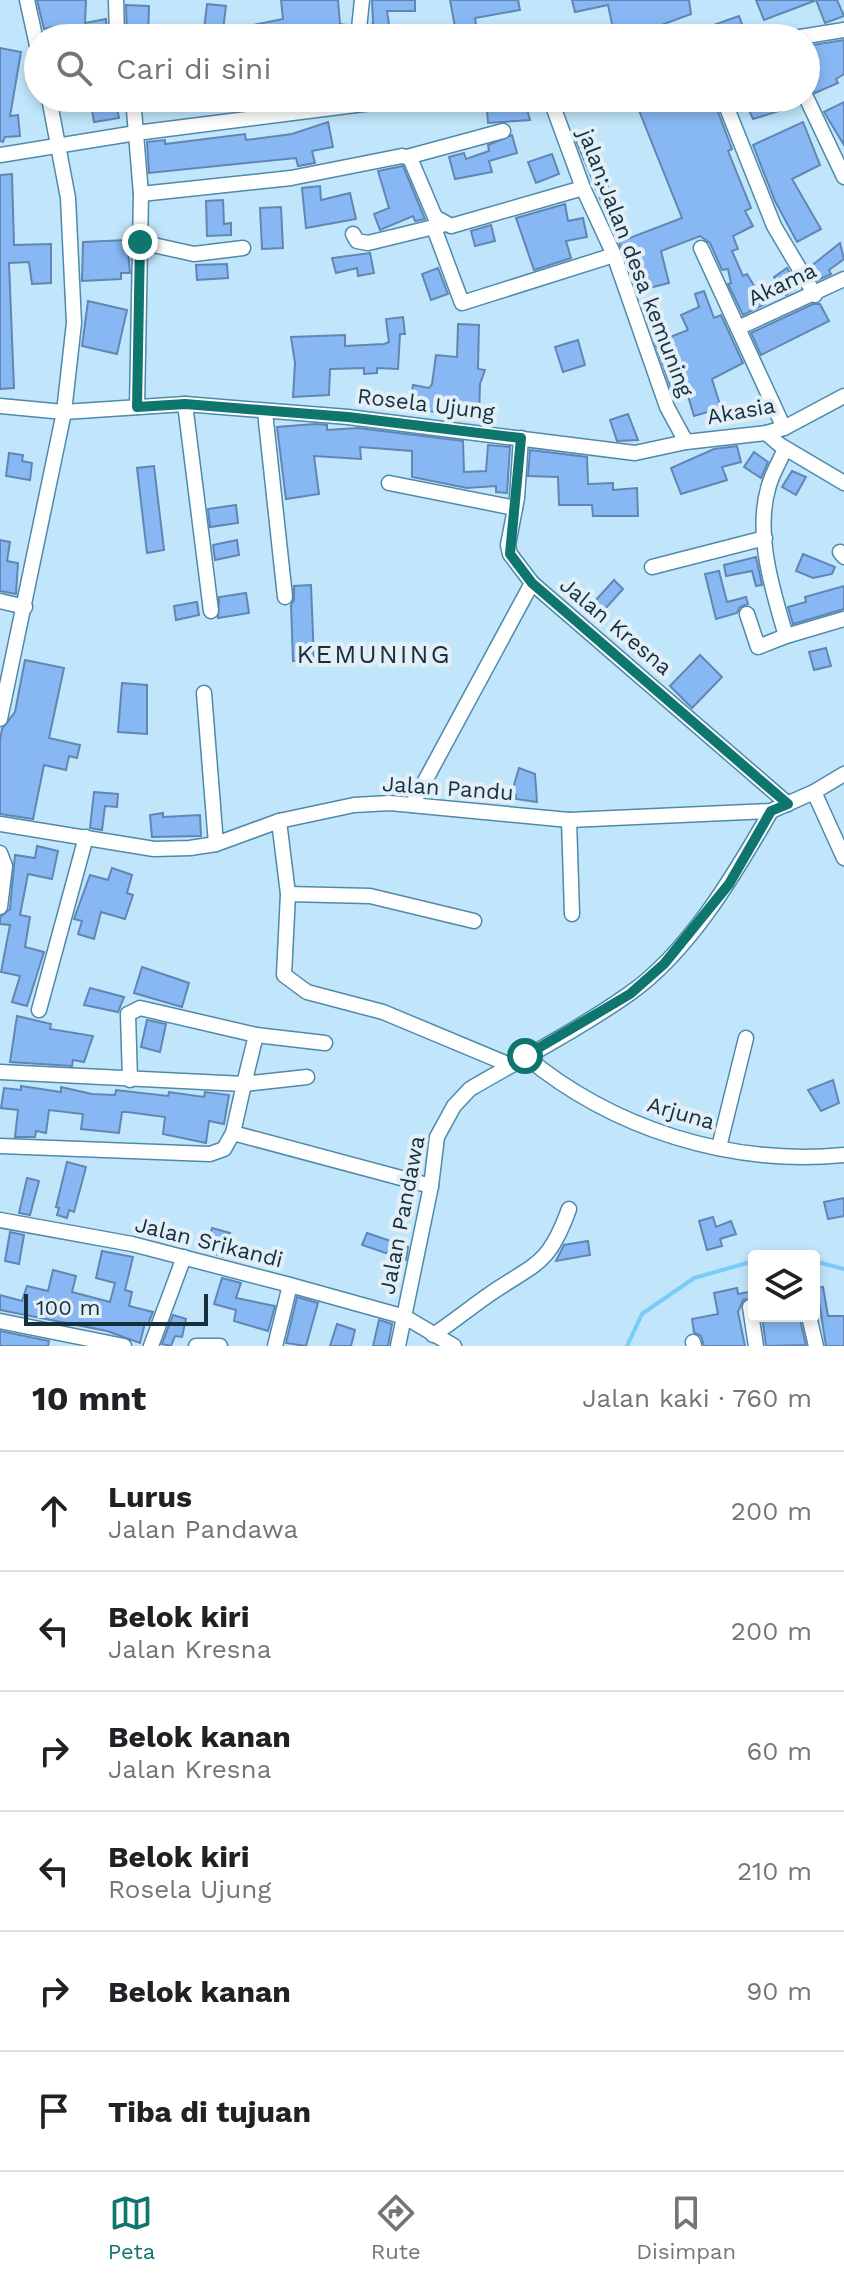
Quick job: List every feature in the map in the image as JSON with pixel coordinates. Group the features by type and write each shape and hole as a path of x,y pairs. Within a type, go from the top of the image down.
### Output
{"street":[{"path":"27,0 32,24"},
{"path":"116,0 117,24"},
{"path":"359,24 362,0"},
{"path":"820,34 844,30"},
{"path":"1,709 64,412 74,323 73,244 52,112"},
{"path":"134,112 141,194 137,407"},
{"path":"0,155 281,112"},
{"name":"jalan;Jalan desa kemuning","path":"555,112 583,188 614,255 667,407 686,442"},
{"path":"729,112 774,226 815,295"},
{"path":"813,112 844,177"},
{"path":"141,194 291,178 407,157 503,131"},
{"path":"407,157 439,226 462,303 614,255"},
{"path":"353,234 357,241 368,243 439,226 458,225 583,188"},
{"path":"140,242 194,254 243,248"},
{"path":"701,248 784,428"},
{"name":"Akama","path":"738,328 844,279"},
{"name":"Akasia","path":"686,442 766,433 784,428 844,396"},
{"path":"185,404 211,611"},
{"name":"Rosela Ujung","path":"0,406 64,412 185,404 348,417 635,453 686,442"},
{"path":"265,412 285,597"},
{"path":"766,433 785,449 844,483"},
{"name":"Jalan Kresna","path":"521,438 515,508 509,531 510,554 532,583 788,804"},
{"path":"785,449 767,490 765,538 771,585 786,636"},
{"path":"389,483 515,508"},
{"path":"652,567 765,538"},
{"path":"412,805 532,583"},
{"path":"0,601 25,607"},
{"path":"747,614 758,647 844,619"},
{"path":"204,693 216,844"},
{"name":"Jalan Pandu","path":"0,824 154,849 216,844 279,821 354,805 412,805 569,820 771,811 814,792 844,774"},
{"path":"814,792 844,858"},
{"name":"Jalan Pandawa","path":"398,1346 431,1186 437,1137 454,1106 470,1089 630,994 664,964 729,884 771,811"},
{"path":"569,820 572,914"},
{"path":"279,821 288,894 284,975 307,992 383,1012 510,1065"},
{"path":"39,1010 86,837"},
{"path":"0,853 5,866 0,907"},
{"path":"288,894 370,896 474,921"},
{"path":"130,1080 128,1014 140,1008 256,1035 325,1043"},
{"path":"0,1146 210,1154 224,1149 233,1133 256,1035"},
{"path":"719,1147 746,1038"},
{"name":"Arjuna","path":"525,1056 581,1098 664,1134 719,1147 790,1158 844,1155"},
{"path":"0,1072 244,1084 307,1077"},
{"path":"233,1133 431,1186"},
{"path":"433,1335 497,1290 535,1268 560,1233 569,1209"},
{"name":"Jalan Srikandi","path":"0,1220 184,1257 290,1285 405,1317 454,1346"},
{"path":"151,1346 184,1257"},
{"path":"275,1346 290,1285"},
{"path":"0,1321 124,1346"},
{"path":"752,1322 756,1346"},
{"path":"810,1322 816,1346"},
{"path":"196,1346 220,1346"}],"building":[{"path":"37,0 86,0 85,23 106,19 106,24 43,24"},
{"path":"281,0 338,0 340,24 258,24 283,19"},
{"path":"372,0 415,0 415,11 387,11 389,24 373,22"},
{"path":"450,0 518,0 520,10 475,18 476,24 454,24"},
{"path":"572,0 689,0 691,14 664,24 612,24 608,5 575,12"},
{"path":"756,0 813,0 814,1 764,20"},
{"path":"816,0 837,0 844,16 825,23"},
{"path":"207,4 226,6 224,24 205,24"},
{"path":"126,5 149,6 148,24 127,24"},
{"path":"739,16 742,24 716,24"},
{"path":"844,40 844,74 836,79 838,83 820,91 820,44"},
{"path":"0,48 21,52 10,116 18,115 20,136 5,137 3,142 0,141"},
{"path":"844,102 844,145 824,112"},
{"path":"92,112 118,112 119,118 94,122"},
{"path":"487,112 528,112 530,120 488,123"},
{"path":"640,112 718,112 732,149 728,151 751,208 745,211 753,226 733,236 738,249 732,251 743,276 747,274 765,304 743,315 728,284 731,283 728,269 722,270 710,243 700,236 661,251 669,283 637,291 619,242 682,218"},
{"path":"750,112 776,112 753,119"},
{"path":"328,122 333,147 312,151 315,163 298,166 296,158 149,173 147,142 165,140 165,144 245,134 246,140 292,134"},
{"path":"803,122 820,165 792,179 821,229 797,242 775,201 753,145"},
{"path":"587,133 620,218 610,222 575,138"},
{"path":"512,135 517,153 489,161 492,172 455,179 449,157 464,153 466,159 489,151 488,145"},
{"path":"552,154 559,174 536,183 528,162"},
{"path":"403,166 425,219 415,221 413,216 380,230 374,214 389,208 378,171"},
{"path":"12,174 14,245 51,244 51,283 32,284 29,262 9,263 14,388 0,389 0,175"},
{"path":"320,186 321,200 350,193 356,219 306,228 302,188"},
{"path":"223,200 224,224 231,223 231,235 207,236 206,201"},
{"path":"565,204 568,221 583,218 587,237 566,241 571,258 534,270 516,218"},
{"path":"281,207 283,248 262,249 260,208"},
{"path":"491,225 495,241 475,246 471,231"},
{"path":"127,240 130,273 121,273 121,279 82,281 83,242"},
{"path":"840,243 844,259 829,270 831,274 818,280 810,267"},
{"path":"370,253 374,273 358,276 357,268 336,273 332,258"},
{"path":"227,264 228,278 197,280 196,265"},
{"path":"438,268 448,294 431,300 422,274"},
{"path":"787,268 798,287 786,295 774,277"},
{"path":"704,291 714,318 721,315 743,363 712,379 721,408 694,416 686,389 673,394 655,343 688,330 681,315 699,307 695,294"},
{"path":"88,301 127,310 117,354 82,346"},
{"path":"813,304 820,304 829,321 761,355 751,333"},
{"path":"403,317 405,334 400,334 398,369 377,368 377,373 364,374 364,368 330,369 329,395 293,397 295,363 291,337 345,335 345,346 384,344 389,342 386,319"},
{"path":"458,324 479,325 478,369 485,370 480,384 479,417 409,409 413,385 429,388 432,384 436,355 457,357"},
{"path":"578,340 585,365 563,372 555,347"},
{"path":"628,414 638,440 617,441 610,420"},
{"path":"327,425 327,430 358,428 463,441 464,472 486,471 488,445 510,447 507,493 496,492 496,486 467,488 412,477 412,451 360,447 361,459 314,456 319,494 286,499 277,427"},
{"path":"737,446 741,462 722,467 727,480 681,494 671,468 714,449"},
{"path":"530,450 587,457 588,484 613,483 613,490 637,488 638,516 593,516 592,505 559,505 558,477 528,476"},
{"path":"754,452 768,462 761,478 744,467"},
{"path":"9,453 23,455 22,461 32,463 30,480 6,476"},
{"path":"154,466 164,550 147,553 137,468"},
{"path":"792,471 806,477 796,495 782,487"},
{"path":"236,505 238,523 210,527 208,509"},
{"path":"0,540 10,542 7,561 18,563 16,594 0,591"},
{"path":"237,540 239,555 215,560 213,545"},
{"path":"803,554 835,567 832,574 813,578 796,571"},
{"path":"756,557 762,585 756,586 752,571 726,576 724,565"},
{"path":"719,571 727,602 746,597 748,604 740,607 737,613 716,619 705,574"},
{"path":"614,580 623,589 604,610 595,601"},
{"path":"311,585 314,660 293,661 291,605 294,586"},
{"path":"844,586 844,609 793,624 788,607 806,602 805,597"},
{"path":"246,593 249,613 218,618 219,597"},
{"path":"197,602 199,615 176,620 174,606"},
{"path":"826,648 831,666 814,670 809,652"},
{"path":"700,655 722,677 692,708 670,686"},
{"path":"25,660 64,668 49,738 80,745 77,758 69,756 66,770 44,765 33,819 0,814 0,740 2,729 15,712"},
{"path":"122,683 147,685 147,734 118,732"},
{"path":"519,768 535,774 537,802 516,799 516,795 511,795"},
{"path":"94,792 118,794 117,807 105,806 102,830 90,828"},
{"path":"163,813 163,817 200,815 201,836 152,837 150,815"},
{"path":"37,846 58,851 52,879 28,874 20,915 30,917 25,947 44,952 27,1006 12,1002 20,976 1,972 10,925 0,924 0,917 10,909 15,855 35,858"},
{"path":"112,868 132,875 127,893 133,895 125,919 101,912 94,939 78,934 82,921 74,919 90,875 108,880"},
{"path":"142,967 189,983 182,1007 134,993"},
{"path":"90,988 124,997 118,1012 84,1005"},
{"path":"17,1016 51,1024 50,1029 93,1036 84,1062 73,1060 72,1066 10,1062"},
{"path":"147,1020 166,1024 160,1052 141,1047"},
{"path":"833,1080 839,1103 821,1111 808,1090"},
{"path":"21,1086 61,1092 61,1087 115,1095 116,1090 168,1096 169,1092 204,1097 205,1092 229,1095 224,1124 209,1121 206,1143 163,1134 165,1117 127,1112 122,1112 119,1133 81,1129 83,1114 49,1110 46,1133 36,1131 35,1137 15,1137 18,1110 1,1108 4,1088 21,1090"},
{"path":"67,1162 86,1167 74,1212 69,1210 67,1218 57,1215 59,1208 56,1207"},
{"path":"27,1178 39,1181 30,1215 19,1213"},
{"path":"844,1198 844,1216 828,1219 824,1202"},
{"path":"713,1217 716,1227 731,1221 736,1234 720,1239 722,1246 707,1250 699,1221"},
{"path":"212,1228 230,1233 223,1257 206,1250"},
{"path":"10,1232 24,1235 19,1264 5,1261"},
{"path":"367,1233 408,1247 406,1260 362,1245"},
{"path":"588,1241 590,1255 556,1261 564,1245"},
{"path":"102,1251 133,1257 125,1290 132,1292 129,1306 153,1312 148,1324 145,1323 140,1343 107,1331 0,1310 0,1295 22,1301 27,1286 48,1291 53,1270 76,1276 72,1292 110,1302 115,1283 96,1278"},
{"path":"222,1278 241,1283 236,1298 275,1306 268,1331 234,1321 236,1310 214,1304"},
{"path":"823,1287 828,1316 844,1316 844,1346 826,1346 820,1288"},
{"path":"737,1288 738,1294 748,1292 748,1299 743,1300 738,1312 745,1346 704,1346 701,1336 694,1332 692,1319 718,1314 714,1293"},
{"path":"297,1297 318,1303 306,1346 286,1343"},
{"path":"173,1315 186,1319 182,1337 175,1336 171,1346 162,1344"},
{"path":"379,1320 392,1324 388,1346 373,1346"},
{"path":"763,1322 800,1322 806,1345 766,1346"},
{"path":"337,1324 355,1330 351,1346 330,1346"},
{"path":"0,1331 49,1341 48,1346 0,1346"}],"waterway":[{"path":"627,1346 642,1314 694,1278 748,1263"},
{"path":"820,1263 844,1269"}],"district":[{"name":"KEMUNING","path":"374,654"}],"route":[{"path":"140,242 137,407 185,404 348,417 521,438 517,498 509,531 510,554 532,583 788,804 771,811 729,884 664,964 630,994 525,1056"}]}
